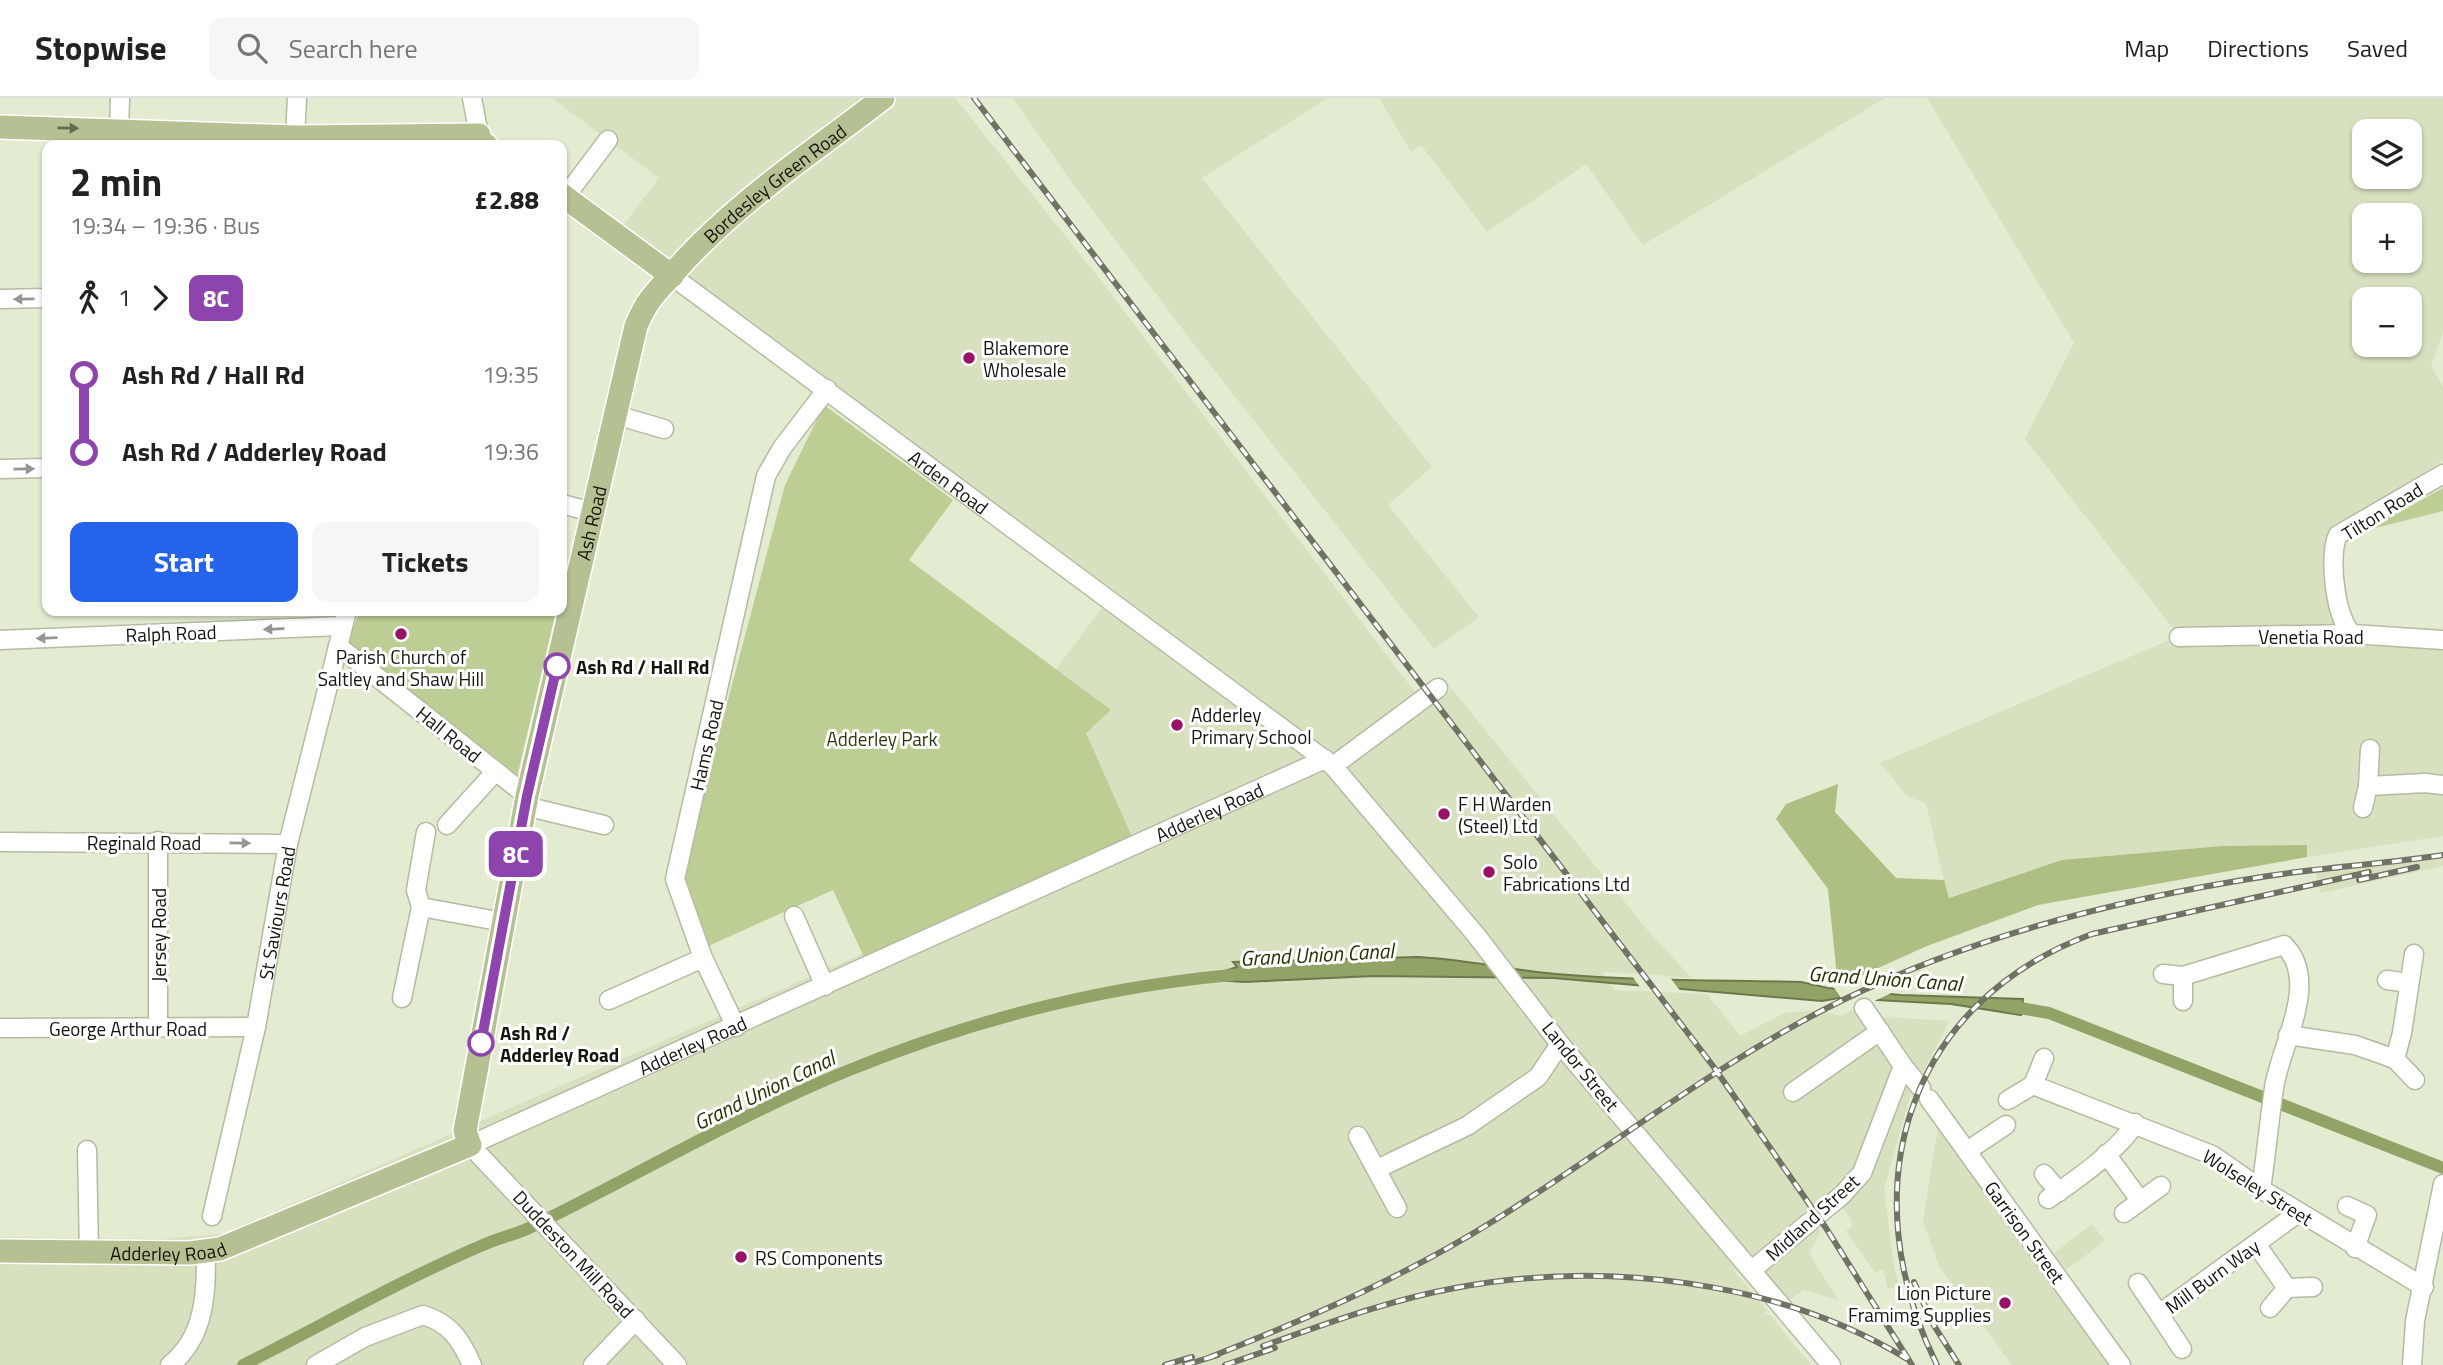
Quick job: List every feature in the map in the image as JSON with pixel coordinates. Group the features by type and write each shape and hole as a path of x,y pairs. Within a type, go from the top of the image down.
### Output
{"main road":[{"name":"Bordesley Green Road","path":"671,276 739,206 883,98"},
{"path":"0,127 406,140"},
{"name":"Arden Road","path":"567,199 671,276"},
{"name":"Ash Road","path":"470,1145 466,1131 526,801 592,512 630,355 660,306 671,276"},
{"name":"Adderley Road","path":"0,1251 190,1253 220,1249 470,1145"}],"street":[{"path":"119,129 120,98"},
{"path":"295,137 297,98"},
{"path":"472,98 480,140"},
{"name":"Arden Road","path":"567,191 608,140"},
{"name":"Arden Road","path":"671,276 1329,763"},
{"path":"0,299 42,298"},
{"name":"Hams Road","path":"736,1027 703,958 675,879 766,476 782,448 827,389"},
{"path":"616,415 655,420"},
{"path":"0,469 42,468"},
{"name":"Tilton Road","path":"2353,634 2346,629 2342,619 2337,591 2332,550 2338,535 2443,474"},
{"path":"567,505 592,512"},
{"name":"Ralph Road","path":"0,640 344,618"},
{"name":"St Saviours Road","path":"212,1216 256,1027 288,844 344,618"},
{"name":"Venetia Road","path":"2179,636 2353,634 2443,642"},
{"name":"Hall Road","path":"338,646 495,772 526,801"},
{"name":"Adderley Road","path":"470,1145 1329,763 1438,688"},
{"path":"2363,808 2368,786 2370,749"},
{"name":"Landor Street","path":"1329,763 1476,935 1560,1044 1831,1365"},
{"path":"447,825 495,772"},
{"path":"2368,786 2425,783 2443,785"},
{"path":"526,801 604,825"},
{"path":"402,998 421,906 416,891 426,832"},
{"name":"Jersey Road","path":"158,841 158,1028"},
{"name":"Reginald Road","path":"0,842 288,844"},
{"path":"421,906 503,922"},
{"path":"794,916 825,986"},
{"path":"2163,974 2183,976 2284,945 2294,955 2299,986 2274,1086 2261,1189"},
{"path":"2395,1059 2402,1033 2414,954"},
{"path":"609,1000 703,958"},
{"path":"2183,976 2183,1001"},
{"path":"2387,980 2409,983"},
{"name":"Garrison Street","path":"1864,1008 1880,1031 1901,1074 1925,1093 2121,1365"},
{"name":"George Arthur Road","path":"0,1028 256,1027"},
{"path":"1793,1092 1880,1031"},
{"path":"2288,1035 2355,1045 2395,1059 2415,1080"},
{"path":"1377,1169 1467,1126 1538,1077 1560,1044"},
{"path":"2008,1100 2033,1085 2044,1058"},
{"name":"Midland Street","path":"1752,1270 1842,1195 1862,1172 1886,1105 1901,1074"},
{"name":"Wolseley Street","path":"2033,1085 2212,1155 2298,1213 2424,1287"},
{"path":"2044,1174 2054,1196 2126,1140 2135,1123"},
{"path":"1967,1151 2006,1125"},
{"path":"1358,1136 1397,1208"},
{"name":"Duddeston Mill Road","path":"470,1145 677,1365"},
{"path":"87,1150 89,1252"},
{"path":"2106,1154 2140,1200"},
{"path":"2412,1365 2416,1321 2443,1185"},
{"path":"2124,1213 2161,1186"},
{"path":"2347,1206 2367,1215 2355,1248"},
{"name":"Mill Burn Way","path":"2182,1349 2159,1314 2298,1213"},
{"path":"2256,1244 2287,1288"},
{"path":"170,1365 189,1347 200,1323 206,1290 206,1250"},
{"path":"2137,1283 2159,1314"},
{"path":"2270,1308 2287,1288 2313,1287"},
{"path":"316,1365 365,1337 423,1315 446,1324 463,1345 472,1365"},
{"path":"593,1365 636,1320"}],"shaded area":[{"path":"552,98 955,98 1095,273 1415,692 1421,712 1452,689 1649,932 1692,978 1603,972 1614,990 1707,994 1740,1036 1785,1013 1820,1010 1841,1016 1871,1000 1883,1017 1950,1021 1910,1096 1884,1189 1893,1261 1899,1286 1888,1289 1883,1270 1875,1272 1846,1231 1852,1226 1849,1216 1829,1193 1801,1213 1821,1231 1809,1253 1838,1300 1804,1290 1789,1301 1732,1269 1767,1310 1765,1313 1770,1315 1811,1365 0,1365 0,1237 159,1239 223,1234 1126,838 1086,733 1110,710 1056,669 1115,591 621,228 659,178"},
{"path":"1013,98 1328,98 1202,178 1432,467 1388,505 1479,617 1434,649 1203,356 1073,184"},
{"path":"1379,98 1885,98 1643,245 1586,164 1487,232 1421,145 1411,152"},
{"path":"1927,98 2443,98 2443,332 2431,366 2443,387 2443,460 2336,532 2325,547 2334,621 2351,637 2443,639 2443,836 2307,857 2307,845 2222,846 2062,860 1948,898 1926,803 1908,797 1880,763 2179,636 2025,439 2074,343"},
{"path":"1838,784 1835,812 1896,878 1944,880 1949,898 2062,860 2222,846 2307,845 2307,857 2038,905 1927,946 1838,986 1828,889 1776,819 1786,804"},
{"path":"2443,853 2443,866 2320,893 2315,868"},
{"path":"1418,957 1586,976 1801,982 1828,988 1901,995 2023,999 2021,1015 1951,1004 1839,998 1822,1001 1553,978 1374,976 1244,982 1216,980 1216,974 1237,967 1233,962"},
{"path":"1938,1126 2108,1365 2012,1365 1939,1266 1923,1221"},
{"path":"2092,1224 2105,1241 2066,1270 2053,1254"}],"green space":[{"name":"Adderley Park","path":"824,405 953,500 909,560 1111,710 1086,733 1132,837 864,957 833,890 706,947 681,877 785,485"},
{"path":"2443,488 2443,511 2367,530"},
{"path":"358,616 555,616 517,777 347,643"}],"pier":[{"path":"1630,973 1669,976 1681,992 1642,990"},
{"path":"1832,985 1896,991 1870,1003 1835,1003 1842,999"}],"waterway":[{"name":"Grand Union Canal","path":"243,1365 423,1273 529,1228 726,1127 847,1071 940,1037 1036,1009 1134,988 1232,975"},
{"name":"Grand Union Canal","path":"2008,1006 2049,1013 2443,1168"}],"railway":[{"path":"974,98 1713,1066 1826,1228 1912,1365"},
{"path":"1208,1358 1318,1312 1461,1241 1754,1049 1845,999 1895,976 1998,938 2160,895 2290,873 2443,855"},
{"path":"2359,880 2417,867"},
{"path":"1937,1365 1911,1300 1898,1235 1898,1171 1911,1111 1937,1056 1976,1007 2028,966 2092,934 2369,872"},
{"path":"1263,1346 1382,1306 1455,1288 1570,1276 1629,1277 1688,1283 1746,1294 1803,1311 1857,1332 1907,1359"},
{"path":"1914,1282 1933,1324 1959,1365"},
{"path":"1225,1365 1275,1348"},
{"path":"1185,1365 1218,1355"},
{"path":"1165,1365 1192,1357"}],"bus line":[{"name":"8C","path":"481,1043 527,796 557,666"}],"place":[{"name":"Blakemore Wholesale","path":"969,358"},
{"name":"Parish Church of Saltley and Shaw Hill","path":"401,634"},
{"name":"Ash Rd / Hall Rd","path":"557,666"},
{"name":"Adderley Primary School","path":"1177,725"},
{"name":"F H Warden (Steel) Ltd","path":"1444,814"},
{"name":"Solo Fabrications Ltd","path":"1489,872"},
{"name":"Ash Rd / Adderley Road","path":"481,1043"},
{"name":"RS Components","path":"741,1257"},
{"name":"Lion Picture Framimg Supplies","path":"2005,1303"}]}
